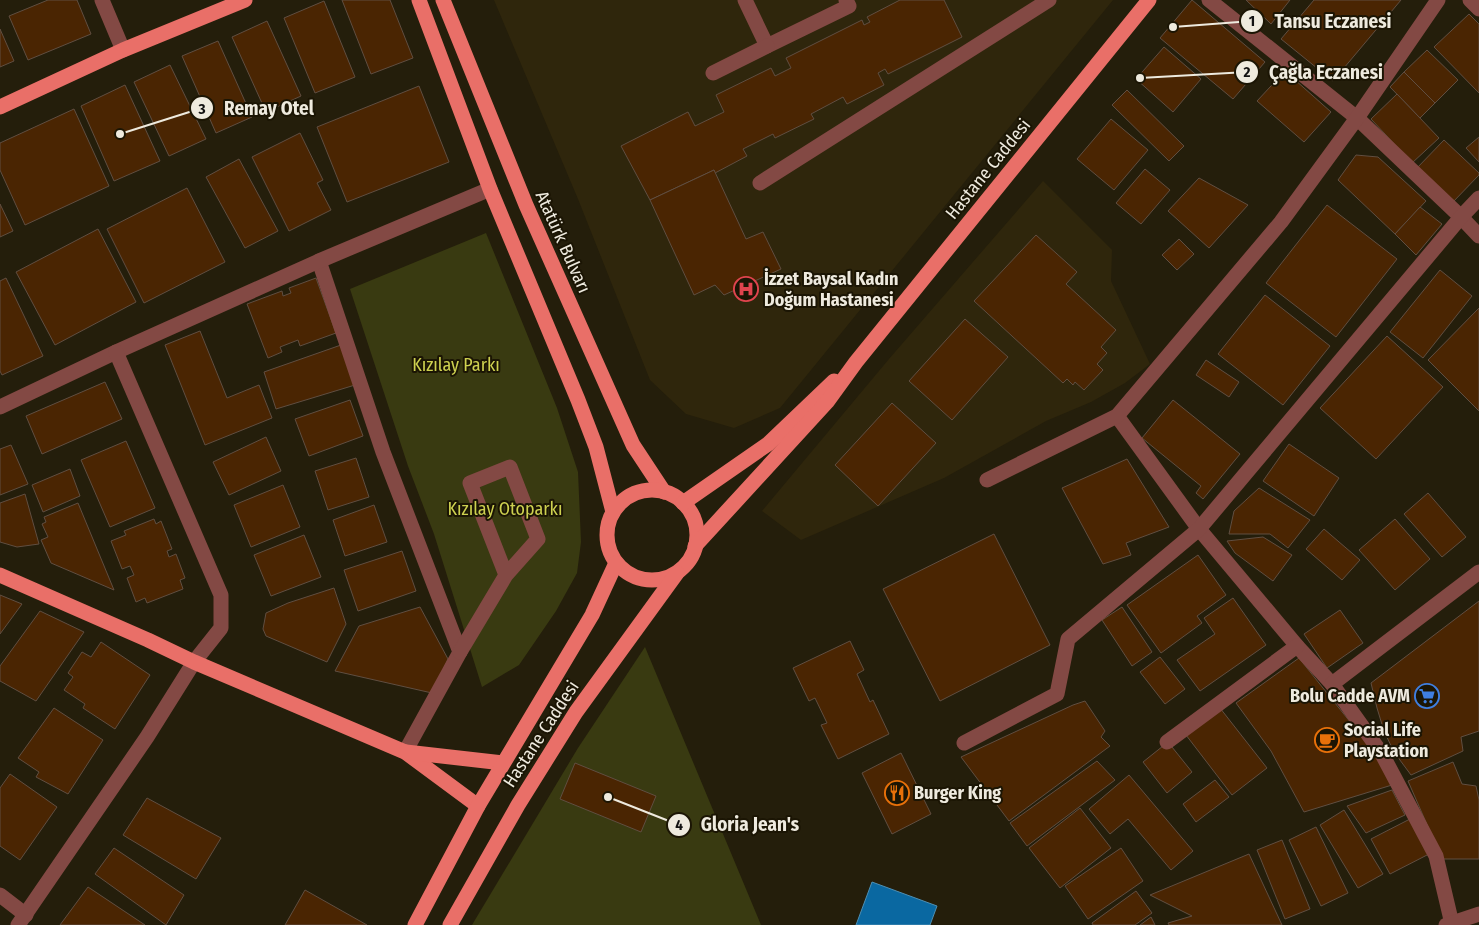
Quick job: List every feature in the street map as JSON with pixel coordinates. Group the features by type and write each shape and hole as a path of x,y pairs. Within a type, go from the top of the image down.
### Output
{"main road":[{"path":"0,107 123,50 245,0"},
{"path":"419,0 490,189 596,447 613,512"},
{"name":"Atatürk Bulvarı","path":"443,0 526,205 634,445 664,492"},
{"name":"Hastane Caddesi","path":"695,546 827,402 856,362 1149,0"},
{"name":"Hastane Caddesi","path":"683,503 768,444 856,362"},
{"path":"646,491 664,492 683,503 691,513 696,526 697,539 694,552 687,564 677,573 667,578 644,580 624,571 616,563 610,551 607,538 608,524 613,512 633,494 646,491"},
{"name":"Hastane Caddesi","path":"415,925 478,806 592,615 616,563"},
{"name":"Hastane Caddesi","path":"450,925 518,805 576,712 677,573"},
{"path":"0,576 194,662 405,752 478,806"},
{"path":"405,752 503,763"}],"street":[{"path":"102,0 123,50"},
{"path":"745,0 767,46"},
{"path":"713,73 849,6 846,0"},
{"path":"760,182 1049,0"},
{"path":"1210,0 1357,118 1461,216 1479,236"},
{"path":"987,480 1117,416 1281,222 1357,118 1438,0"},
{"path":"1470,0 1479,9"},
{"path":"0,407 116,352 319,261 490,189"},
{"path":"964,743 1057,694 1068,639 1200,529 1461,216 1479,198"},
{"path":"319,261 383,452 460,652"},
{"path":"0,895 22,920 148,737 194,662 221,628 221,595 116,352"},
{"path":"1117,416 1200,529 1297,646 1332,684 1382,754 1436,856 1449,924 1479,914"},
{"path":"405,752 460,652 506,575 538,539 510,467 470,483 506,575"},
{"path":"1332,684 1479,572"},
{"path":"1167,742 1297,646"}],"shaded area":[{"name":"İzzet Baysal Kadın Doğum Hastanesi","path":"494,0 1113,0 780,408 734,428 686,414 650,380 578,199"},
{"path":"1043,181 1112,250 1111,281 1150,364 1125,383 1091,402 1046,421 944,478 801,540 762,511 889,359"}],"green space":[{"path":"486,233 557,408 578,472 581,542 577,573 556,611 519,665 482,687 434,534 408,466 350,289"},
{"path":"645,647 761,925 472,925 578,748"}],"water":[{"path":"872,882 937,906 930,925 856,925"}],"building":[{"path":"48,0 77,0 91,34 28,60 9,16"},
{"path":"342,0 390,0 413,58 371,74"},
{"path":"900,0 944,0 962,37 888,74 885,69 878,73 884,85 847,104 843,97 811,114 814,119 775,138 773,134 743,149 747,156 715,173 714,170 650,200 621,146 688,112 695,126 724,112 716,95 771,68 775,76 791,68 786,58 862,20 864,25 870,22 867,17"},
{"path":"1192,0 1265,62 1233,99 1160,38"},
{"path":"1246,0 1290,0 1271,24"},
{"path":"1314,0 1401,0 1333,81 1281,39"},
{"path":"324,1 355,77 315,93 284,18"},
{"path":"1469,14 1479,24 1479,93 1434,47"},
{"path":"267,21 301,96 266,112 232,37"},
{"path":"0,29 14,61 0,67"},
{"path":"218,41 252,117 216,133 182,56"},
{"path":"1164,47 1201,79 1173,112 1136,79"},
{"path":"1427,50 1458,80 1435,103 1404,72"},
{"path":"170,65 206,139 169,156 134,82"},
{"path":"1285,71 1331,112 1304,142 1257,101"},
{"path":"1404,72 1435,103 1420,118 1390,87"},
{"path":"125,85 160,161 114,181 81,106"},
{"path":"419,86 449,162 347,202 317,127"},
{"path":"1127,90 1184,146 1169,161 1112,105"},
{"path":"1397,94 1439,138 1412,163 1371,119"},
{"path":"74,109 109,186 25,225 0,170 0,143"},
{"path":"1111,119 1148,150 1114,190 1077,159"},
{"path":"300,133 323,180 317,183 331,210 289,231 252,157"},
{"path":"1479,137 1479,162 1466,148"},
{"path":"1444,140 1479,173 1452,203 1416,169"},
{"path":"1356,155 1378,157 1426,201 1395,234 1338,180"},
{"path":"239,159 278,231 245,248 206,177"},
{"path":"1145,169 1170,190 1141,224 1116,203"},
{"path":"714,170 746,239 763,232 781,269 724,295 715,285 694,295 650,200"},
{"path":"1199,178 1248,205 1209,248 1168,211"},
{"path":"187,188 225,262 144,303 107,229"},
{"path":"0,204 13,231 0,237"},
{"path":"1327,205 1397,259 1336,337 1266,283"},
{"path":"1420,207 1442,224 1416,255 1395,234"},
{"path":"98,229 136,302 55,345 16,272"},
{"path":"1036,235 1077,272 1066,284 1116,330 1101,347 1107,353 1097,364 1103,370 1084,390 1075,382 1073,385 1067,379 1063,383 974,301"},
{"path":"1179,239 1194,254 1177,270 1162,255"},
{"path":"1440,270 1472,296 1423,358 1390,332"},
{"path":"6,278 43,356 2,375 0,371 0,281"},
{"path":"316,278 336,333 300,346 298,340 280,347 282,352 268,358 247,304 282,291 283,296 291,293 289,288"},
{"path":"1265,295 1330,346 1283,405 1218,354"},
{"path":"1479,308 1479,411 1428,360"},
{"path":"965,319 1008,357 952,420 909,381"},
{"path":"200,331 227,398 259,385 272,418 205,445 165,345"},
{"path":"1387,336 1443,387 1376,459 1320,408"},
{"path":"341,345 355,385 276,409 264,372"},
{"path":"1206,360 1239,382 1229,397 1196,375"},
{"path":"105,382 122,419 42,454 26,416"},
{"path":"350,400 363,436 309,456 295,419"},
{"path":"1173,400 1240,454 1203,499 1196,493 1201,486 1142,438"},
{"path":"892,403 936,443 878,506 835,465"},
{"path":"266,437 281,471 229,495 213,462"},
{"path":"126,441 155,508 110,527 81,460"},
{"path":"1289,444 1339,478 1314,516 1263,481"},
{"path":"11,445 28,484 0,495 0,449"},
{"path":"356,458 369,497 328,510 315,471"},
{"path":"1127,459 1169,527 1126,543 1131,555 1103,564 1062,488"},
{"path":"70,469 80,496 43,512 32,485"},
{"path":"283,485 300,527 251,547 234,505"},
{"path":"1259,488 1310,520 1288,548 1270,534 1229,534 1234,511"},
{"path":"1428,493 1466,537 1442,557 1404,514"},
{"path":"25,494 39,544 17,547 0,542 0,503"},
{"path":"78,503 114,590 51,563 41,540 48,537 42,524 46,522 44,517"},
{"path":"374,505 387,542 345,556 333,520"},
{"path":"154,519 156,524 161,521 172,549 167,551 169,557 176,554 185,578 180,580 183,589 147,603 145,598 136,602 127,578 134,575 130,566 122,569 111,541 126,535 124,531"},
{"path":"1395,519 1430,559 1395,590 1359,550"},
{"path":"1324,529 1360,560 1342,580 1306,549"},
{"path":"994,534 1050,645 940,701 883,589"},
{"path":"304,535 321,577 271,596 254,555"},
{"path":"1263,537 1292,555 1273,581 1235,553 1227,541"},
{"path":"402,551 416,591 358,611 344,570"},
{"path":"1198,555 1226,595 1197,616 1202,623 1161,653 1127,605"},
{"path":"334,588 346,624 327,662 266,636 263,629 266,613 288,603"},
{"path":"0,595 22,604 0,634"},
{"path":"1233,598 1266,645 1200,691 1177,660 1215,634 1204,618"},
{"name":"Bolu Cadde AVM","path":"1479,601 1479,731 1461,737 1463,751 1411,775 1394,752 1384,731 1371,683"},
{"path":"420,607 448,659 432,693 335,671 359,626"},
{"path":"1122,607 1152,652 1132,666 1102,620"},
{"path":"1340,610 1363,643 1327,668 1304,634"},
{"path":"40,611 84,632 36,701 0,681 0,666"},
{"path":"850,641 864,670 857,674 870,702 873,700 889,734 838,759 821,725 827,723 815,698 809,701 793,668"},
{"path":"101,642 150,675 115,729 83,708 85,704 64,690 73,677 68,673 82,652 91,657"},
{"path":"1160,657 1185,689 1165,704 1140,672"},
{"path":"1299,658 1375,753 1392,785 1304,812 1271,751 1236,703"},
{"path":"1085,701 1105,731 1101,737 1110,746 1009,821 961,757"},
{"path":"54,708 103,740 68,794 36,777 39,772 18,758"},
{"path":"1220,708 1267,768 1232,795 1186,735"},
{"path":"1168,742 1192,772 1167,793 1143,762"},
{"name":"Burger King","path":"901,753 931,814 892,834 862,773"},
{"path":"1097,761 1115,780 1027,846 1010,823"},
{"path":"1453,762 1462,784 1476,786 1479,800 1479,859 1442,859 1408,781"},
{"path":"575,763 656,796 641,832 560,799"},
{"path":"10,774 57,807 20,860 0,846 0,788"},
{"path":"1129,775 1193,851 1171,870 1128,819 1110,834 1089,809"},
{"path":"1215,780 1229,797 1196,822 1183,804"},
{"path":"1392,790 1405,815 1366,833 1347,806"},
{"path":"147,798 221,838 196,879 123,835"},
{"path":"1080,808 1111,848 1060,888 1029,848"},
{"path":"1344,810 1383,874 1358,888 1320,825"},
{"path":"1410,819 1429,854 1390,874 1371,839"},
{"path":"1316,827 1348,893 1321,906 1289,840"},
{"path":"1282,840 1310,909 1285,919 1257,850"},
{"path":"114,848 184,895 166,925 95,874"},
{"path":"1121,848 1143,881 1088,919 1065,886"},
{"path":"1249,854 1282,925 1169,925 1168,923 1192,916 1150,895"},
{"path":"88,887 145,925 60,925"},
{"path":"305,890 367,925 285,925"},
{"path":"1136,891 1152,913 1135,925 1093,925 1092,923"},
{"path":"1151,917 1155,925 1140,925"}],"place":[{"name":"Tansu Eczanesi","path":"1173,27"},
{"name":"Çağla Eczanesi","path":"1140,78"},
{"name":"Remay Otel","path":"120,134"},
{"name":"İzzet Baysal Kadın Doğum Hastanesi","path":"746,289"},
{"name":"Bolu Cadde AVM","path":"1427,696"},
{"name":"Social Life Playstation","path":"1327,740"},
{"name":"Burger King","path":"897,793"},
{"name":"Gloria Jean's","path":"608,797"}],"park label":[{"name":"Kızılay Parkı","path":"456,365"},
{"name":"Kızılay Otoparkı","path":"505,509"}]}
